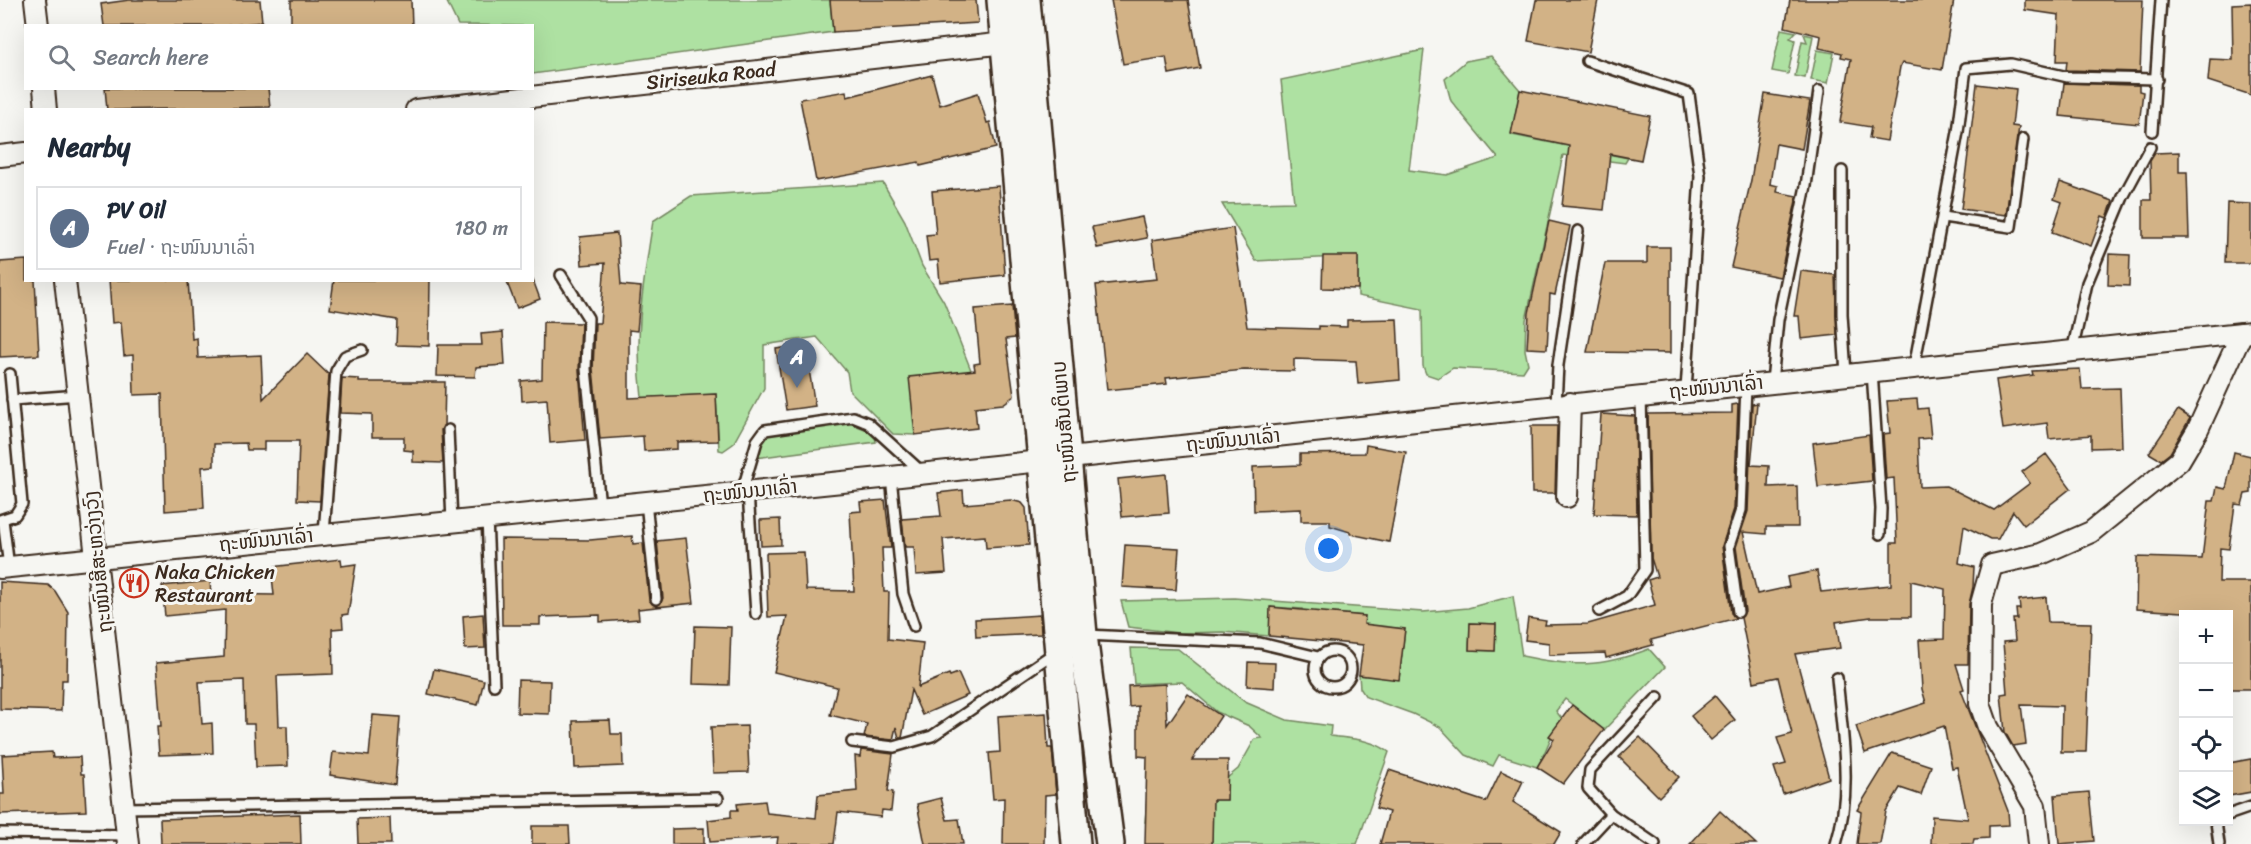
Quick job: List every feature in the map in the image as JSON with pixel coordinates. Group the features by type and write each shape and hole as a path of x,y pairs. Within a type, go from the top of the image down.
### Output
{"street":[{"path":"35,0 38,24"},
{"name":"ຖະໜົນສັນຕິພາບ","path":"1001,0 1054,459 1083,635 1110,844"},
{"name":"ຖະໜົນສັນຕິພາບ","path":"1026,0 1054,459 1059,650 1076,844"},
{"name":"Siriseuka Road","path":"434,108 1005,43"},
{"path":"44,90 46,108"},
{"path":"0,156 24,153"},
{"name":"ຖະໜົນສີສະຫວ່າງວົງ","path":"65,282 128,839"},
{"path":"2039,844 2035,806 1988,727 1980,704 1981,604 1992,565 2042,554 2091,532 2179,462 2199,429 2246,333"},
{"name":"ຖະໜົນນາເລົ່າ","path":"4,567 891,477 1686,390 2246,333"},
{"path":"1563,404 1567,497"}],"lane":[{"path":"2152,131 2161,0"},
{"path":"1587,61 1689,94 1700,176 1686,390"},
{"path":"1914,367 1958,132 1966,68 2011,64 2068,77 2157,79"},
{"path":"1772,382 1778,320 1806,186 1819,91"},
{"path":"1943,217 2011,227 2023,139"},
{"path":"2072,352 2087,283 2123,197 2150,147"},
{"path":"1842,171 1842,314 1846,374"},
{"path":"1563,404 1558,365 1578,231"},
{"path":"561,275 588,318 586,369 600,506"},
{"path":"324,534 336,371 345,356 362,350"},
{"path":"1872,371 1881,509 1880,534"},
{"path":"4,567 2,520 15,515 22,504 10,374"},
{"path":"1738,612 1730,546 1741,510 1746,384"},
{"path":"12,400 79,395"},
{"path":"1599,611 1627,596 1645,570 1641,395"},
{"path":"756,614 745,492 757,441 765,430 853,417 868,423 923,473"},
{"path":"448,430 452,522"},
{"path":"891,477 903,594 914,626"},
{"path":"646,502 656,599"},
{"path":"487,518 494,685"},
{"path":"1083,635 1260,643 1318,657 1329,651 1345,656 1351,666 1348,677 1340,685 1323,684 1314,668 1318,657"},
{"path":"852,742 894,747 932,736 1059,650"},
{"path":"1836,844 1842,826 1846,775 1837,678"},
{"path":"1655,844 1611,814 1588,788 1590,770 1658,697"},
{"path":"125,808 718,798"},
{"path":"2233,813 2251,807"},
{"path":"1583,844 1611,814"},
{"path":"2217,826 2219,844"},
{"path":"0,833 128,839"}],"green space":[{"path":"446,0 830,0 833,32 534,74 534,24 458,24"},
{"path":"1781,29 1796,32 1790,38 1795,40 1788,74 1772,71"},
{"path":"1804,34 1813,36 1805,78 1795,76 1802,41 1807,42"},
{"path":"1424,50 1409,170 1447,175 1498,158 1451,101 1445,79 1466,61 1491,56 1520,90 1512,135 1628,158 1625,163 1563,155 1526,320 1525,350 1528,364 1523,372 1453,368 1438,378 1426,374 1423,366 1422,309 1358,296 1358,256 1256,261 1222,204 1294,202 1281,80"},
{"path":"1817,50 1834,53 1828,83 1811,80"},
{"path":"883,183 905,221 922,266 944,302 971,370 915,435 893,434 850,391 847,372 817,337 764,345 764,388 733,444 723,451 719,450 716,394 642,398 639,331 653,221 691,196"},
{"path":"842,420 865,429 875,436 876,442 755,458 758,443 769,431"},
{"path":"1513,596 1522,656 1586,664 1615,660 1649,649 1665,667 1604,730 1565,699 1556,711 1562,719 1537,767 1499,755 1493,766 1466,755 1440,727 1413,714 1366,697 1360,688 1359,675 1399,679 1405,629 1366,625 1362,645 1365,616 1333,613 1330,642 1301,637 1302,609 1271,607 1269,636 1223,632 1179,633 1128,627 1121,601 1234,598 1423,612 1468,608","holes":["1470,623 1496,624 1495,651 1469,650"]},
{"path":"1131,648 1178,649 1245,702 1287,720 1331,726 1330,736 1369,742 1389,752 1357,844 1212,844 1212,823 1145,822 1147,799 1227,800 1227,778 1238,769 1255,739 1262,738 1249,726 1217,712 1182,682 1134,684"}],"building":[{"path":"129,0 260,0 262,22 104,24 101,4"},
{"path":"291,0 411,0 412,24 291,24"},
{"path":"830,0 976,0 978,23 833,32"},
{"path":"1111,0 1188,0 1200,68 1169,74 1166,57 1123,64"},
{"path":"1536,0 1598,0 1588,52 1528,41"},
{"path":"1790,0 1954,0 1942,70 1902,63 1900,67 1887,141 1869,138 1871,127 1840,122 1851,59 1841,57 1842,53 1819,48 1821,36 1785,27"},
{"path":"2025,0 2143,0 2140,72 2066,70 2067,61 2057,61 2059,15 2025,10"},
{"path":"2251,3 2251,95 2208,81 2210,59 2233,60 2232,4"},
{"path":"932,75 940,105 978,93 987,123 990,122 996,148 920,166 919,162 816,181 800,99 846,91 847,97"},
{"path":"2064,83 2139,85 2139,91 2143,92 2139,124 2060,116"},
{"path":"1977,84 2016,89 2012,126 2019,127 2006,215 1961,209"},
{"path":"105,90 268,90 270,107 216,108 107,108"},
{"path":"1520,90 1650,116 1641,160 1610,154 1604,210 1562,206 1569,146 1511,134"},
{"path":"1765,94 1810,101 1802,149 1776,144 1770,184 1778,186 1777,192 1797,196 1780,277 1731,267 1751,180"},
{"path":"2179,152 2179,172 2187,172 2189,238 2143,238 2143,200 2151,200 2150,161 2155,153"},
{"path":"2060,182 2113,201 2107,218 2102,216 2091,246 2052,232 2062,202 2054,199"},
{"path":"999,186 1005,275 940,282 938,260 929,261 926,235 936,234 932,191"},
{"path":"2227,203 2251,204 2251,263 2225,263"},
{"path":"1142,217 1147,238 1097,248 1092,227"},
{"path":"1549,221 1570,226 1555,295 1550,294 1547,349 1527,348 1529,313"},
{"path":"1233,228 1247,327 1319,329 1319,326 1347,327 1347,320 1397,319 1400,380 1358,384 1356,361 1294,359 1294,371 1244,370 1166,378 1167,384 1107,390 1096,285 1157,279 1152,240"},
{"path":"617,233 621,285 641,287 637,331 629,330 629,398 716,394 718,441 677,442 677,449 644,451 643,436 600,439 593,369 595,323 600,323 605,263 582,265 580,237"},
{"path":"1647,247 1670,247 1670,353 1587,352 1605,263 1647,263"},
{"path":"2109,254 2130,255 2129,286 2108,285"},
{"path":"1323,256 1358,256 1358,289 1322,288"},
{"path":"24,260 24,282 35,282 39,355 0,357 0,262"},
{"path":"1801,271 1835,275 1837,335 1801,339 1799,316 1794,316"},
{"path":"109,282 188,282 192,339 197,338 198,358 261,355 263,399 307,354 329,375 320,501 297,500 299,441 264,441 264,450 247,450 246,443 214,444 214,466 202,467 204,508 165,511 162,394 134,395 133,355 124,356 121,322 112,323"},
{"path":"334,282 430,282 429,346 396,345 397,320 330,309"},
{"path":"507,282 534,282 540,299 517,308"},
{"path":"1012,306 1015,338 1006,339 1014,396 1003,404 975,407 977,428 915,435 909,377 975,370 974,364 980,363 975,309"},
{"path":"543,322 581,323 579,370 585,440 550,443 547,399 522,401 521,381 542,379"},
{"path":"503,332 505,365 476,367 475,377 437,376 438,345 482,345 481,334"},
{"path":"805,345 815,406 786,410 776,349"},
{"path":"2080,369 2082,389 2120,388 2122,447 2091,448 2091,435 2049,439 2047,423 2003,429 1996,380 2033,375 2032,371"},
{"path":"342,378 359,379 359,382 445,382 444,425 441,430 443,463 413,462 413,451 404,450 404,437 372,437 372,414 340,413"},
{"path":"1917,399 1918,409 1928,408 1931,438 1918,439 1920,487 1946,486 1994,510 2030,483 2022,472 2046,454 2071,488 2024,525 2013,511 1998,539 1990,539 1964,526 1959,563 1974,567 1973,587 1969,604 1968,664 1956,664 1964,689 1961,690 2008,811 2009,825 1989,826 1989,838 1974,839 1973,844 1931,844 1932,816 1968,819 1957,767 1952,768 1944,726 1865,753 1856,726 1926,703 1922,689 1919,640 1944,639 1945,589 1911,581 1911,617 1871,617 1836,622 1840,648 1795,654 1829,778 1783,794 1774,767 1786,764 1777,738 1792,734 1778,677 1754,682 1741,618 1745,611 1736,547 1748,511 1752,404 1757,403 1751,465 1769,466 1768,487 1797,486 1798,527 1766,527 1766,534 1743,532 1757,594 1789,587 1787,577 1817,571 1821,592 1891,585 1891,543 1897,543 1894,478 1886,479 1883,434 1890,433 1887,401"},
{"path":"1738,404 1734,509 1722,546 1731,613 1737,618 1651,640 1653,645 1606,658 1605,653 1549,655 1549,643 1525,640 1528,618 1546,621 1545,625 1588,624 1655,605 1648,580 1657,577 1651,558 1648,414 1732,413 1732,405"},
{"path":"2178,410 2190,418 2170,453 2161,460 2149,453"},
{"path":"1601,414 1635,416 1637,515 1594,514"},
{"path":"1531,426 1557,426 1555,493 1532,493"},
{"path":"1869,435 1872,481 1818,487 1813,443"},
{"path":"1366,445 1406,452 1389,542 1350,534 1350,532 1330,526 1330,521 1301,521 1301,509 1254,511 1253,467 1300,465 1300,454 1365,453"},
{"path":"2234,452 2251,456 2251,493 2245,494 2242,505 2235,504 2229,549 2220,548 2219,582 2251,582 2251,689 2233,689 2233,610 2179,612 2136,609 2137,557 2202,559 2209,501 2214,501 2217,487 2226,489"},
{"path":"1166,474 1169,513 1122,517 1118,479"},
{"path":"963,490 964,504 1011,500 1022,503 1026,508 1029,545 986,548 985,536 943,539 946,573 916,575 914,547 905,547 902,519 941,516 938,493"},
{"path":"885,500 891,548 882,548 884,592 889,592 888,639 923,643 918,687 949,674 950,676 958,673 968,695 922,715 911,690 902,738 899,738 896,727 893,740 864,737 867,724 830,715 837,687 774,672 787,616 768,617 766,553 804,552 806,590 854,591 850,512 861,511 860,502"},
{"path":"780,519 781,545 761,546 760,520"},
{"path":"632,536 633,544 643,543 649,600 656,606 663,598 657,541 686,538 694,603 638,609 639,619 600,622 600,615 540,617 540,625 502,625 501,539 590,540"},
{"path":"1125,545 1179,548 1176,590 1122,587"},
{"path":"341,559 342,566 356,564 348,614 342,615 343,628 332,629 333,674 277,676 279,726 287,726 288,766 256,767 254,724 245,724 244,680 199,682 202,724 212,723 213,753 159,755 157,726 161,726 156,663 224,657 225,610 165,616 162,586 210,581 211,594 274,595 271,567"},
{"path":"0,582 48,585 55,591 68,612 67,680 62,680 61,711 0,709"},
{"path":"2046,597 2048,622 2091,623 2086,752 2061,752 2062,706 2021,705 2026,744 2013,746 2005,732 2001,694 2007,693 2003,642 2015,641 2013,619 2017,619 2016,609 2020,609 2019,600"},
{"path":"1270,607 1365,616 1364,624 1405,629 1399,680 1359,675 1363,645 1269,636"},
{"path":"483,614 485,648 465,649 463,616"},
{"path":"1040,615 1041,634 976,637 975,619"},
{"path":"1470,623 1496,624 1495,651 1469,650"},
{"path":"695,626 731,627 729,685 693,684"},
{"path":"1248,662 1275,663 1274,688 1247,686"},
{"path":"434,669 484,680 478,705 428,694"},
{"path":"518,680 550,681 549,714 517,713"},
{"path":"1165,684 1167,725 1188,694 1221,716 1192,760 1228,760 1227,800 1213,800 1212,844 1145,844 1147,757 1138,756 1138,706 1129,707 1128,686"},
{"path":"1715,696 1735,720 1711,740 1691,716"},
{"path":"1572,705 1604,730 1563,784 1537,767 1554,739 1549,736"},
{"path":"1046,713 1048,748 1052,748 1056,794 1045,795 1044,844 1003,844 1004,798 993,799 989,753 1000,752 998,716"},
{"path":"373,715 400,717 395,785 330,775 333,752 369,756"},
{"path":"610,720 611,734 622,734 623,766 575,768 573,721"},
{"path":"747,726 749,772 713,773 711,727"},
{"path":"1640,737 1679,777 1659,797 1619,757"},
{"path":"861,750 893,754 888,791 893,792 891,811 882,810 881,817 838,812 834,844 777,844 778,837 710,842 708,820 731,817 731,810 738,810 737,804 765,801 767,813 816,818 818,795 857,791 855,756 860,757"},
{"path":"52,752 53,758 80,757 81,774 84,774 86,811 0,814 0,794 4,794 2,755"},
{"path":"1892,753 1931,766 1921,795 1900,788 1886,811 1880,844 1857,844 1861,812 1857,810"},
{"path":"2251,759 2251,792 2233,795 2233,762"},
{"path":"1389,770 1486,802 1501,771 1523,781 1513,802 1561,832 1554,844 1380,844 1389,812 1376,808"},
{"path":"2089,792 2094,841 2059,844 2055,795"},
{"path":"941,798 947,820 959,819 963,844 925,844 917,804"},
{"path":"1720,811 1756,844 1690,844"},
{"path":"300,814 301,844 161,844 160,819"},
{"path":"390,818 391,844 358,844 357,819"},
{"path":"532,826 569,826 570,844 532,844"},
{"path":"704,828 704,844 672,844 672,829"}],"place":[{"name":"PV Oil","path":"797,388"},
{"name":"Naka Chicken Restaurant","path":"134,583"}]}
